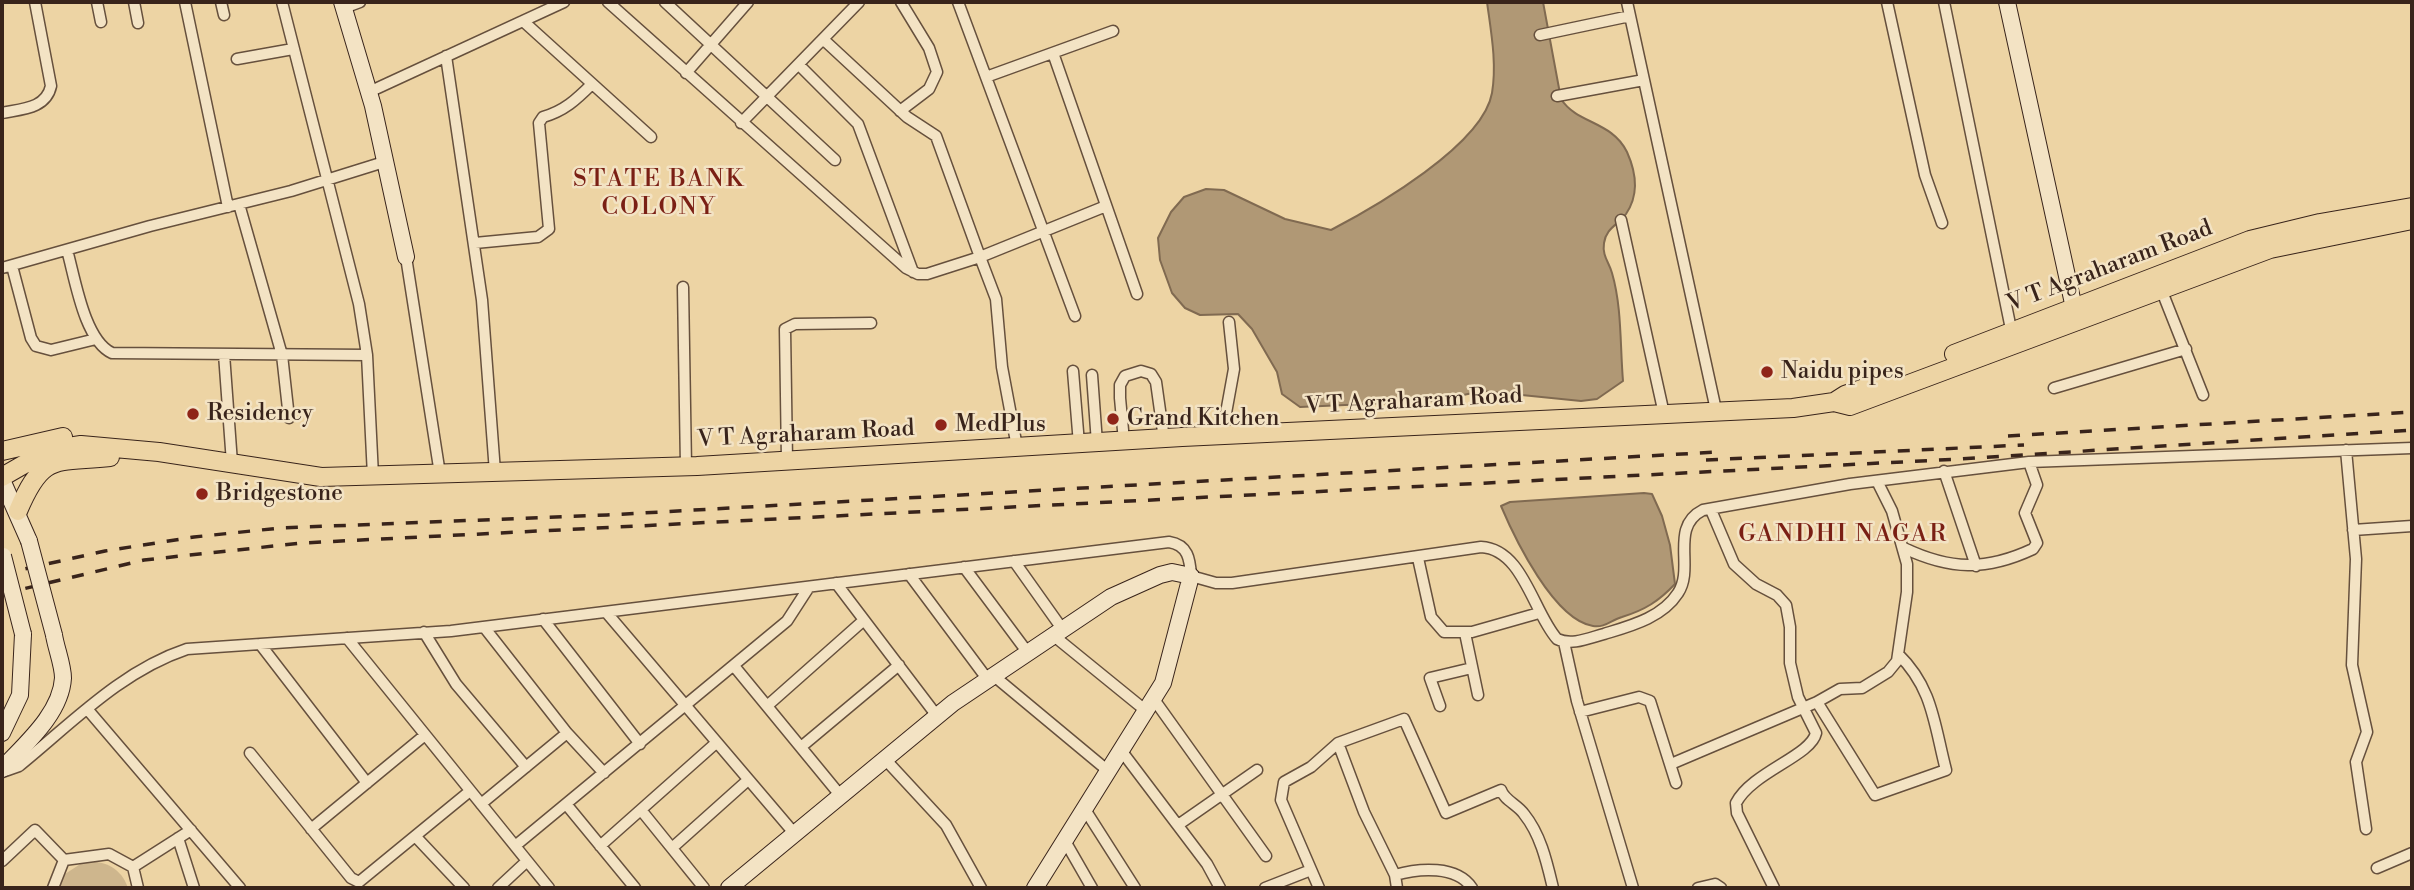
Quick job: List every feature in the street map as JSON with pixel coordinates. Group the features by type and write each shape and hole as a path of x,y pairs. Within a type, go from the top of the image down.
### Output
{"main road":[{"name":"V T Agraharam Road","path":"159,452 321,477 373,476 686,467 1222,435 1793,408 1834,402 1845,395 2013,337 2075,314 2250,240 2320,223 2412,207"},
{"name":"V T Agraharam Road","path":"2075,314 2161,289 2270,248 2412,220"},
{"path":"2,451 55,438 104,437 159,452"},
{"path":"2,474 49,450 81,445 159,452"},
{"path":"18,511 33,477 55,462 159,452"}],"street":[{"path":"2,113 37,105 49,93 51,86 35,2"},
{"path":"97,2 100,22"},
{"path":"134,2 138,23"},
{"path":"185,2 233,206 282,355 289,418"},
{"path":"221,2 224,15"},
{"path":"282,2 359,304 367,355 373,476"},
{"path":"360,2 343,5 369,92 406,257 440,474"},
{"path":"369,92 564,2"},
{"path":"608,2 741,123 913,272 927,274 981,257 1106,206"},
{"path":"665,2 835,160"},
{"path":"686,73 748,2"},
{"path":"741,123 859,2"},
{"path":"900,111 929,89 937,72 929,48 901,2"},
{"path":"958,2 1075,316"},
{"path":"1627,2 1716,410"},
{"path":"1887,2 1922,163 1942,223"},
{"path":"1944,2 2013,337"},
{"path":"2007,2 2075,314"},
{"path":"1540,35 1630,16"},
{"path":"523,21 651,137"},
{"path":"986,77 1113,31"},
{"path":"824,40 900,111 936,136 996,299 1002,367 1017,447"},
{"path":"237,59 293,48"},
{"path":"1053,54 1137,294"},
{"path":"446,57 475,243 495,472"},
{"path":"799,65 858,124 913,272"},
{"path":"1557,96 1644,80"},
{"path":"475,243 538,236 549,229 539,123 543,117 558,114 570,106 592,84"},
{"path":"96,340 51,350 37,346 31,338 7,267 384,162"},
{"path":"1621,220 1664,414"},
{"path":"67,250 90,329 107,351 119,354 367,355"},
{"path":"683,287 686,467"},
{"path":"2161,289 2203,395"},
{"path":"1222,435 1234,369 1229,322"},
{"path":"787,461 785,329 795,324 871,323"},
{"path":"2054,388 2186,349"},
{"path":"224,354 232,463"},
{"path":"1073,371 1088,443"},
{"path":"1124,441 1120,386 1125,376 1141,372 1151,374 1156,382 1164,439"},
{"path":"1088,443 1093,374"},
{"path":"1564,642 1577,642 1637,624 1666,606 1679,593 1684,577 1684,533 1688,523 1696,514 1711,510 1877,481 2029,462 2412,448"},
{"path":"2346,450 2356,606 2352,665 2367,732 2356,769 2366,829"},
{"path":"1904,548 1939,563 1976,566 2036,546 2026,518 2037,485 2029,462"},
{"path":"1944,471 1976,566"},
{"path":"2,474 29,541 54,635 62,678 55,704 35,733 2,770"},
{"path":"1671,764 1840,690 1863,688 1894,667 1908,576 1904,548 1889,504 1877,481"},
{"path":"1711,510 1734,564 1756,584 1777,595 1786,605 1790,627 1790,663 1801,708 1813,723 1814,739 1809,746 1769,768 1748,786 1736,803 1737,813 1774,888"},
{"path":"2353,530 2412,526"},
{"path":"2,770 19,766 126,678 156,659 187,649 484,627 1169,542 1179,545 1190,558 1191,576 1163,683 1107,770 1037,888"},
{"path":"729,888 937,716 1111,597 1172,572 1216,583 1232,583 1481,547 1496,549 1516,569 1547,628 1564,642 1580,712 1633,888"},
{"path":"2,554 23,634 20,695 2,733"},
{"path":"1418,558 1434,623 1444,632 1465,633 1539,613"},
{"path":"1014,561 1058,633 1149,704 1223,794 1266,856"},
{"path":"964,568 1028,653"},
{"path":"909,574 991,678 1107,770"},
{"path":"836,583 937,716"},
{"path":"515,846 787,621 809,587"},
{"path":"606,612 794,833"},
{"path":"543,619 640,744"},
{"path":"767,706 864,620"},
{"path":"484,627 567,733 604,773"},
{"path":"424,632 456,684 526,767"},
{"path":"1465,633 1478,695"},
{"path":"347,638 549,888"},
{"path":"260,644 367,783"},
{"path":"1817,702 1875,795 1946,770 1925,688 1916,672 1898,654"},
{"path":"801,747 899,665"},
{"path":"734,666 839,795"},
{"path":"1440,706 1429,682 1432,676 1472,668"},
{"path":"1580,712 1646,698 1653,705 1676,783"},
{"path":"88,710 240,888"},
{"path":"1319,888 1281,800 1281,788 1290,777 1311,767 1338,743 1404,719 1446,813 1501,790 1502,795 1524,814 1539,838 1553,888"},
{"path":"481,804 567,733"},
{"path":"312,829 425,734"},
{"path":"600,846 716,743"},
{"path":"1338,743 1364,812 1395,875 1396,888"},
{"path":"1120,749 1207,864 1220,888"},
{"path":"250,753 351,878 359,882 470,791"},
{"path":"884,758 946,825 981,888"},
{"path":"1178,825 1257,770"},
{"path":"671,848 748,780"},
{"path":"566,804 635,888"},
{"path":"1084,808 1135,888"},
{"path":"640,810 704,888"},
{"path":"2,861 35,830 64,860"},
{"path":"133,867 191,830"},
{"path":"416,836 464,888"},
{"path":"178,838 194,888"},
{"path":"1065,841 1092,888"},
{"path":"2377,868 2412,853"},
{"path":"64,860 108,854 133,867 138,888"},
{"path":"53,888 64,860"},
{"path":"498,888 527,861"},
{"path":"1395,875 1426,869 1460,877 1472,888"},
{"path":"1265,888 1311,870"},
{"path":"1698,888 1715,884 1721,888"}],"shaded area":[{"path":"1487,2 1543,2 1561,99 1576,113 1613,134 1621,142 1630,160 1635,183 1633,199 1626,214 1607,234 1604,248 1618,299 1623,381 1597,399 1581,401 1482,391 1435,401 1300,407 1282,394 1277,372 1252,329 1238,314 1200,315 1185,308 1172,293 1160,260 1158,238 1171,212 1184,197 1206,189 1224,190 1285,219 1331,230 1425,172 1469,133 1484,113 1492,93 1494,59"},
{"path":"1652,494 1662,516 1670,545 1675,584 1645,608 1597,626 1578,620 1550,594 1526,557 1501,506 1510,502"},
{"path":"85,861 100,862 112,867 121,875 128,888 58,888 65,874"}],"railway":[{"path":"2008,436 2412,412"},
{"path":"2,594 144,560 302,543 1960,459 2412,430"},
{"path":"1706,460 2024,445"},
{"path":"2,574 105,551 194,537 280,528 607,515 1717,452"}],"place":[{"name":"Naidu pipes","path":"1767,372"},
{"name":"Residency","path":"193,414"},
{"name":"Grand Kitchen","path":"1113,419"},
{"name":"MedPlus","path":"941,425"},
{"name":"Bridgestone","path":"202,494"}],"district":[{"name":"STATE BANK COLONY","path":"659,194"},
{"name":"GANDHI NAGAR","path":"1843,535"}]}
